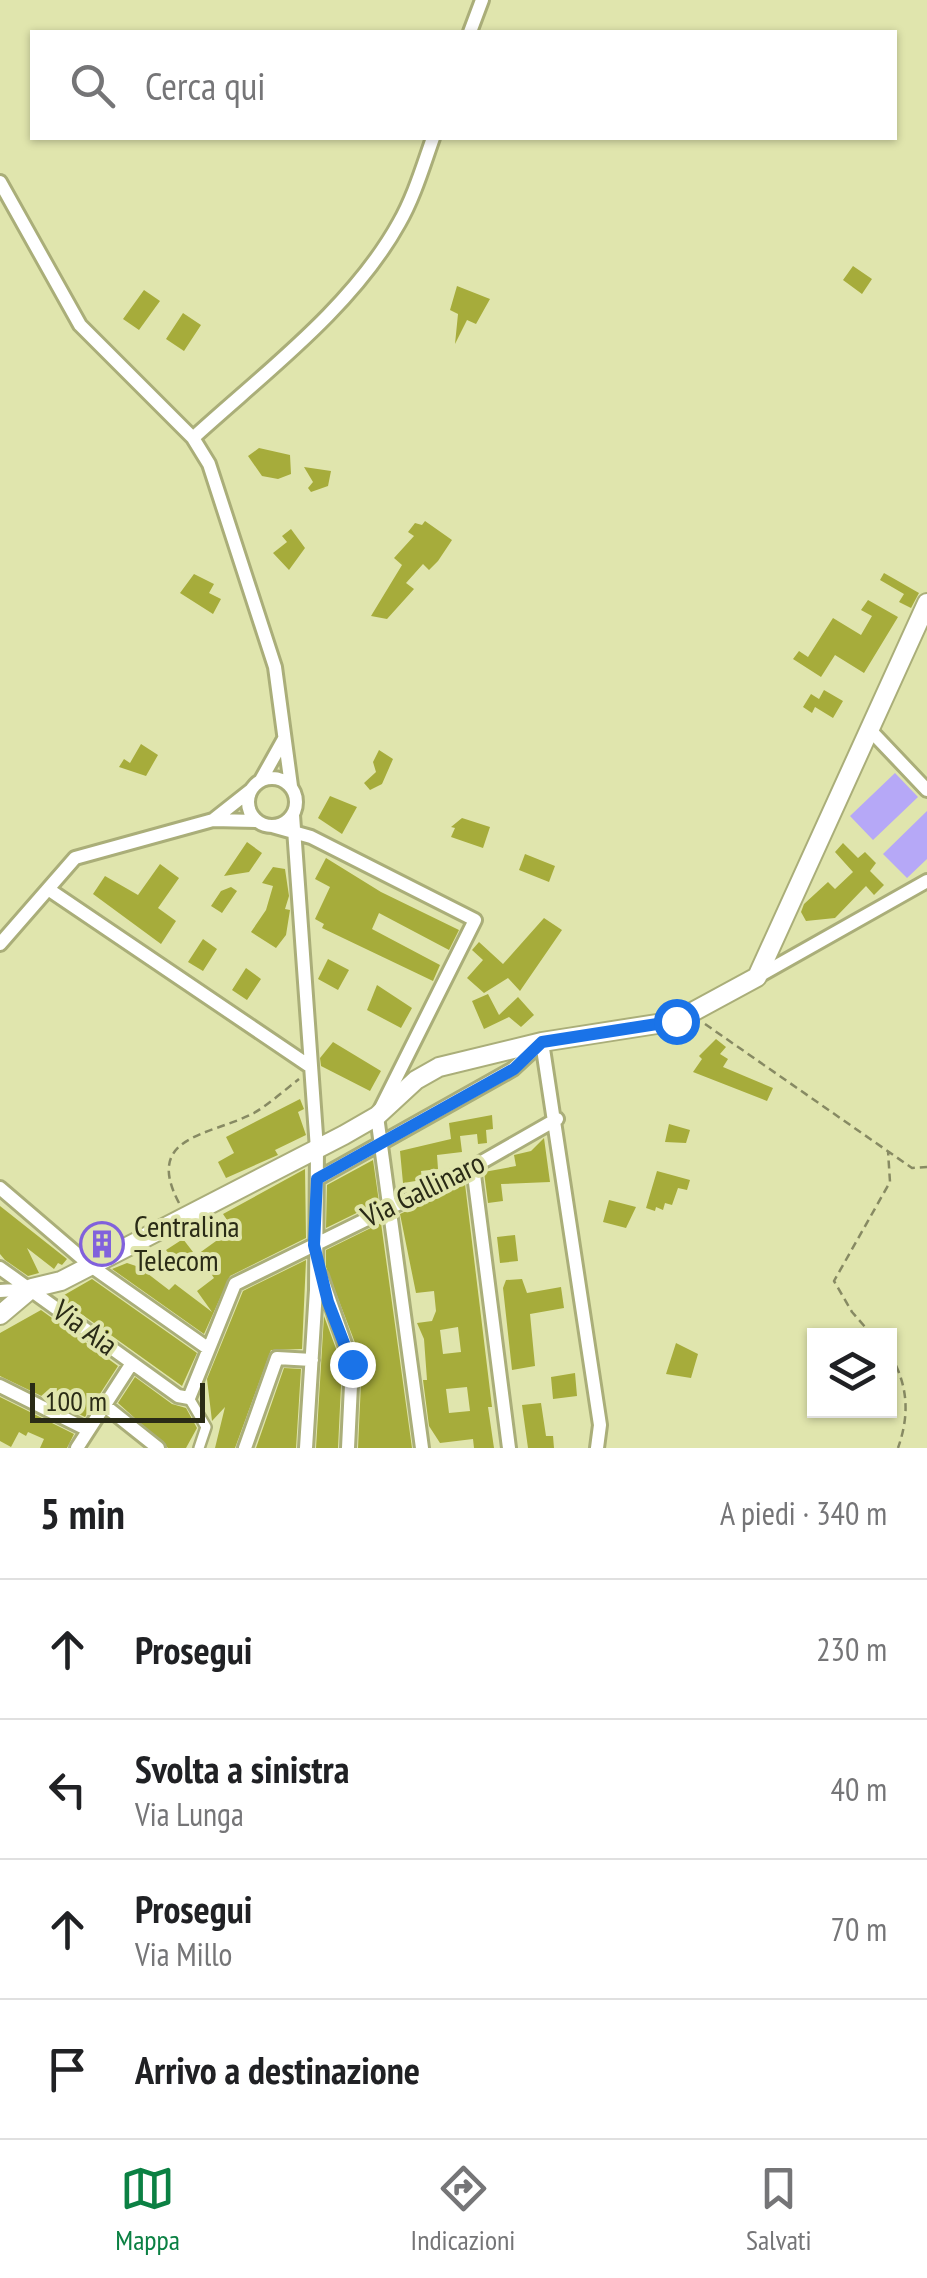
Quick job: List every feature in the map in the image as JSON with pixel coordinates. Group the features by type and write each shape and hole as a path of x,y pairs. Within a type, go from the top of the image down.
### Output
{"main road":[{"path":"0,1315 32,1288 95,1268 377,1116 416,1080 439,1067 542,1042 637,1029 692,1013 758,978 927,603"}],"street":[{"path":"471,30 482,0"},
{"path":"193,438 338,303 376,260 400,221 432,140"},
{"path":"0,182 80,325 193,438 208,464 235,554 265,630 282,702 284,739 296,800 293,815 308,1065 317,1149 306,1448"},
{"path":"870,730 927,790"},
{"path":"257,821 249,810 256,785 284,739"},
{"path":"213,820 256,785 277,778 291,786"},
{"path":"272,826 293,815"},
{"path":"0,944 75,858 213,820 257,821 297,837 311,837 475,920 377,1116 422,1448"},
{"path":"758,978 927,881"},
{"path":"48,889 308,1065"},
{"path":"542,1042 557,1118 600,1425 597,1448"},
{"path":"317,1179 514,1069 542,1042"},
{"name":"Via Gallinaro","path":"190,1398 206,1346 235,1284 473,1167 557,1118"},
{"path":"473,1167 509,1448"},
{"path":"0,1188 95,1268 206,1346"},
{"path":"314,1245 328,1302 352,1364 348,1448"},
{"name":"Via Aia","path":"0,1268 178,1396 190,1398"},
{"path":"0,1291 32,1288"},
{"path":"245,1448 277,1358 312,1360"},
{"path":"76,1448 132,1362"},
{"path":"0,1386 88,1430"},
{"path":"190,1398 206,1426 199,1448"},
{"path":"104,1405 158,1448"}],"path":[{"path":"692,1013 714,1033 912,1168 927,1167"},
{"path":"186,1216 166,1178 168,1160 180,1146 200,1134 254,1112 298,1080 308,1065"},
{"path":"866,1328 834,1281 890,1182 888,1151"},
{"path":"897,1367 908,1404 898,1448"}],"shaded area":[{"path":"895,773 918,797 873,840 850,816"},
{"path":"927,811 927,859 907,878 883,854"}],"building":[{"path":"853,266 872,279 862,294 843,280"},
{"path":"457,286 490,299 476,324 467,320 455,344 458,314 450,310"},
{"path":"144,290 160,301 139,330 123,319"},
{"path":"183,313 201,325 184,351 166,339"},
{"path":"259,448 290,455 291,474 278,479 262,476 248,456"},
{"path":"304,467 331,471 328,486 311,492 308,488 313,482"},
{"path":"425,521 452,540 429,570 423,564 406,583 414,589 387,619 371,616 402,565 394,558 414,536 408,532 415,523 422,525"},
{"path":"291,529 305,548 289,570 273,553 287,542 282,536"},
{"path":"884,573 919,593 911,608 899,602 904,594 880,580"},
{"path":"194,574 214,584 209,593 221,599 213,614 180,593"},
{"path":"868,600 898,617 864,673 835,655 821,677 793,659 799,651 808,657 833,618 861,635 872,616 861,610"},
{"path":"824,690 843,701 833,718 815,707 812,713 803,707 811,694 819,699"},
{"path":"141,744 158,755 146,776 119,767 124,759 130,763"},
{"path":"379,750 393,759 382,784 370,790 364,783 376,772 373,762"},
{"path":"330,796 357,807 342,834 318,818"},
{"path":"462,818 490,827 483,848 451,837 455,828 451,827"},
{"path":"247,842 262,853 249,872 224,876"},
{"path":"843,843 858,858 865,852 876,863 870,871 884,885 874,895 866,886 835,918 806,921 801,912 804,904 828,882 835,889 853,872 835,852"},
{"path":"525,854 555,866 549,882 519,870"},
{"path":"326,858 381,892 459,930 449,950 379,913 372,929 440,965 433,981 322,928 324,924 315,919 330,887 315,879"},
{"path":"160,864 179,878 158,908 176,921 161,944 93,894 105,876 138,895"},
{"path":"273,867 285,869 289,896 285,909 290,910 286,935 276,948 251,932 266,910 273,886 262,883"},
{"path":"231,887 237,891 222,913 211,906 221,891"},
{"path":"544,918 562,930 520,991 508,978 484,993 467,978 483,960 472,950 479,942 503,964"},
{"path":"203,939 217,949 203,971 188,962"},
{"path":"328,959 349,970 338,990 318,979"},
{"path":"246,968 261,979 247,1000 232,990"},
{"path":"377,985 412,1008 401,1028 367,1010"},
{"path":"488,994 499,1015 518,997 534,1015 521,1027 509,1017 484,1029 472,1001"},
{"path":"716,1039 726,1047 720,1054 728,1059 723,1067 773,1088 767,1101 693,1072 702,1059 699,1056"},
{"path":"333,1042 381,1071 370,1091 321,1066 320,1058"},
{"path":"300,1099 304,1109 298,1112 306,1135 275,1150 278,1155 226,1178 218,1162 234,1153 226,1137"},
{"path":"492,1115 493,1129 486,1130 487,1143 478,1144 477,1134 460,1136 462,1152 437,1155 438,1169 421,1171 422,1180 403,1183 400,1151 451,1139 449,1123"},
{"path":"669,1124 690,1130 686,1143 665,1142"},
{"path":"544,1138 550,1182 501,1184 503,1201 488,1203 484,1172 516,1166 514,1155 531,1151"},
{"path":"373,1160 379,1202 326,1228 327,1185"},
{"path":"305,1169 306,1238 230,1276 204,1334 112,1269 127,1263 139,1267 169,1290 175,1284 212,1312 197,1291 214,1278 198,1254 223,1236 217,1225 227,1220 223,1214"},
{"path":"657,1171 690,1180 687,1190 678,1188 672,1205 665,1203 663,1210 656,1207 655,1211 646,1208"},
{"path":"465,1184 494,1448 474,1448 473,1439 440,1443 429,1426 423,1380 427,1380 424,1339 417,1323 432,1321 436,1311 434,1291 416,1293 400,1214","holes":["458,1327 461,1352 443,1354 440,1330","467,1387 470,1411 449,1413 446,1389"]},
{"path":"609,1200 636,1207 626,1228 603,1222"},
{"path":"0,1206 67,1259 62,1265 58,1263 54,1269 27,1248 39,1273 28,1276 5,1260 0,1254"},
{"path":"381,1223 412,1448 358,1448 362,1361 326,1267 326,1250"},
{"path":"515,1235 518,1261 500,1263 497,1237"},
{"path":"183,1239 193,1252 177,1264 166,1250"},
{"path":"306,1260 302,1349 271,1350 235,1448 215,1448 225,1407 212,1421 207,1379 243,1291"},
{"path":"92,1279 197,1353 182,1386 59,1298"},
{"path":"522,1279 527,1293 561,1287 564,1308 530,1314 535,1366 512,1370 503,1288 506,1280"},
{"path":"41,1310 118,1366 85,1417 0,1376 0,1333"},
{"path":"324,1316 342,1365 338,1448 316,1448"},
{"path":"676,1343 698,1354 691,1378 666,1374"},
{"path":"284,1368 301,1369 296,1448 256,1448"},
{"path":"575,1373 577,1396 553,1399 551,1377"},
{"path":"135,1377 172,1404 186,1408 197,1428 186,1448 168,1448 118,1403"},
{"path":"0,1397 74,1434 67,1448 40,1448 44,1439 28,1432 26,1436 19,1432 11,1447 0,1441"},
{"path":"541,1403 546,1436 553,1436 554,1448 528,1448 522,1405"}],"place":[{"name":"Centralina Telecom","path":"102,1244"}],"route":[{"path":"352,1364 328,1302 314,1245 317,1179 514,1069 542,1042 676,1021"}]}
